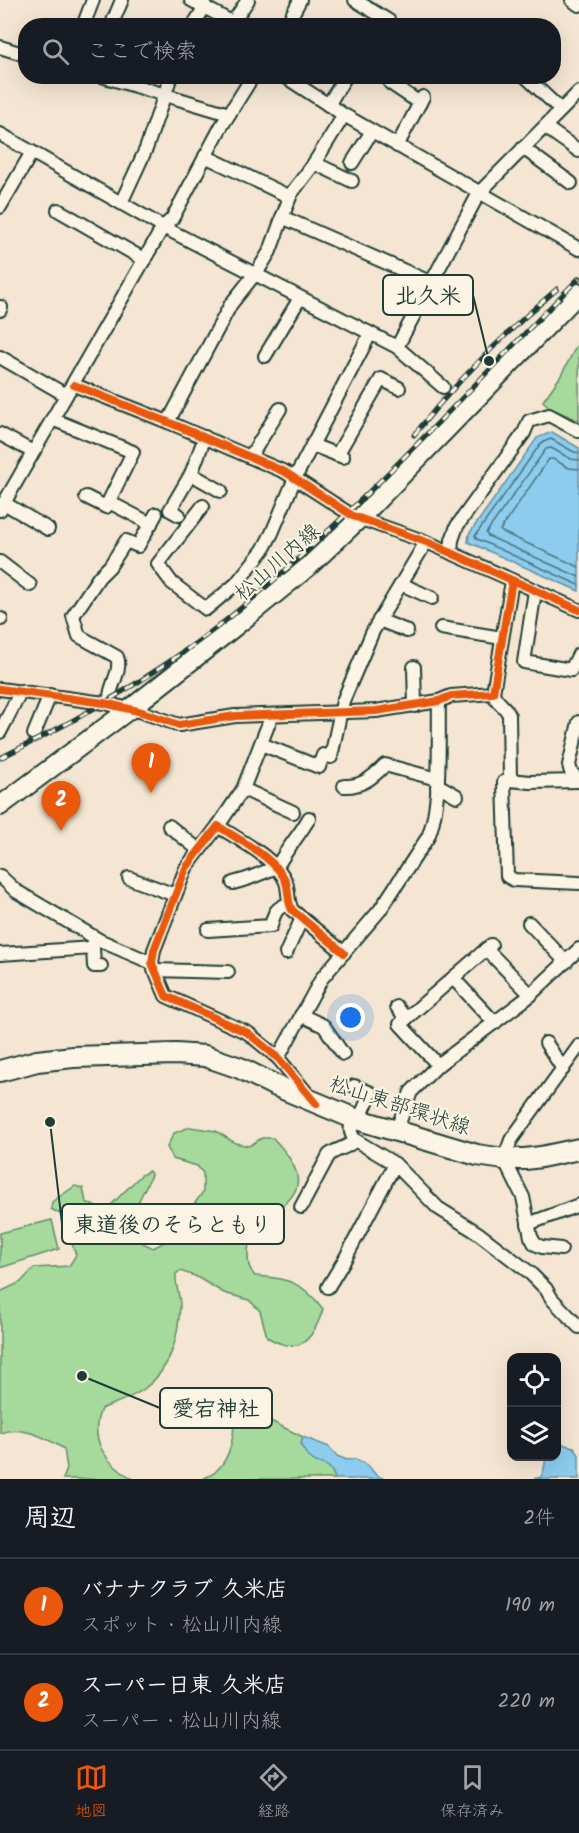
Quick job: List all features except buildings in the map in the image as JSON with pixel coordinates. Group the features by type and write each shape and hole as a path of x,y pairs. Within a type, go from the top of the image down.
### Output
{"main road":[{"name":"松山川内線","path":"0,806 130,709 273,596 360,518 579,293"},
{"name":"松山東部環状線","path":"0,1071 37,1061 64,1058 191,1054 220,1060 316,1104 356,1119 477,1155 504,1159 541,1158 579,1149"}],"street":[{"path":"86,18 93,0"},
{"path":"114,18 122,0"},
{"path":"191,0 226,18"},
{"path":"239,18 248,0"},
{"path":"290,18 300,0"},
{"path":"355,0 384,18"},
{"path":"572,0 579,5"},
{"path":"198,18 205,6"},
{"path":"0,47 18,53"},
{"path":"126,84 229,114"},
{"path":"121,203 146,149 168,84"},
{"path":"48,529 2,507 163,227 172,219 205,156 248,84"},
{"path":"296,84 372,132 579,249"},
{"path":"328,105 341,84"},
{"path":"392,84 422,100 397,146"},
{"path":"533,84 561,110"},
{"path":"397,347 479,193 579,92"},
{"path":"168,422 231,304 259,269 270,251 290,197 344,115"},
{"path":"545,127 579,151"},
{"path":"352,163 372,132"},
{"path":"0,134 163,227 397,347 443,387"},
{"path":"523,148 571,183"},
{"path":"0,207 32,152"},
{"path":"205,156 290,197"},
{"path":"314,163 352,181"},
{"path":"58,210 145,260"},
{"path":"282,218 432,283"},
{"path":"265,356 300,298"},
{"path":"203,506 158,564 172,583 206,609 237,584 263,550 295,478 370,333"},
{"path":"0,357 70,390 168,422 205,437 295,478 347,513 426,542 579,610"},
{"path":"312,445 341,456 381,379 399,388"},
{"path":"250,457 280,409"},
{"path":"451,553 452,540 457,526 524,433 529,421 549,415 579,431"},
{"path":"52,419 134,453 106,507 86,498"},
{"path":"0,434 33,452"},
{"path":"179,515 170,510 191,474 205,437"},
{"path":"191,474 221,491"},
{"path":"109,502 153,519 138,546 126,541 73,616 79,636 117,657 118,669 110,694 111,704"},
{"path":"261,744 319,766 323,755 331,757 340,713 373,631 426,542"},
{"path":"0,562 30,585"},
{"path":"510,780 509,716 493,693 512,581"},
{"path":"400,584 432,598"},
{"path":"535,591 524,662 572,670 579,654"},
{"path":"379,620 407,631"},
{"path":"441,628 502,638"},
{"path":"414,667 415,706"},
{"path":"0,689 111,704 179,725 235,716 376,711 415,706 451,696 493,693"},
{"path":"0,732 21,691"},
{"path":"34,734 50,695"},
{"path":"278,1058 322,978 380,909 423,847 432,828 437,783 439,701"},
{"path":"272,715 243,789 233,806 186,868 154,950 153,966 166,996 248,1033 278,1058 316,1104"},
{"path":"579,722 569,765 571,772 579,781"},
{"path":"344,786 355,786 368,780 385,765 437,783 457,796"},
{"path":"579,781 510,780 504,782 507,876 514,880 579,883"},
{"path":"243,789 293,812"},
{"path":"233,883 277,867 282,856 302,832 309,818"},
{"path":"169,825 199,850"},
{"path":"218,826 277,867 286,883 292,910 344,953"},
{"path":"129,878 175,895"},
{"path":"2,882 94,943 153,966 228,972"},
{"path":"208,930 271,926 273,916 279,907 289,904"},
{"path":"286,953 302,918"},
{"path":"529,923 566,962"},
{"path":"0,954 94,943"},
{"path":"94,943 94,966 100,966"},
{"path":"438,1065 399,1024 489,947 531,995"},
{"path":"396,1131 411,1092 438,1065 531,995 579,949"},
{"path":"453,978 495,1023"},
{"path":"397,1007 406,1019"},
{"path":"301,1015 324,1026 343,1054"},
{"path":"546,1043 562,1069"},
{"path":"561,1249 535,1244 528,1224 523,1197 504,1159 511,1140 579,1046"},
{"path":"354,1086 370,1094 350,1127 354,1140 395,1164 438,1208 478,1233 528,1272 546,1289 552,1299 579,1328"},
{"path":"301,1207 328,1155 349,1146 354,1140"},
{"path":"328,1287 395,1164"},
{"path":"528,1224 579,1205"}],"green space":[{"path":"579,341 579,421 550,408 543,401 560,377"},
{"path":"190,1127 216,1131 235,1143 249,1146 262,1138 273,1138 291,1161 298,1179 294,1192 261,1224 251,1238 249,1264 255,1276 285,1280 301,1287 323,1309 315,1329 304,1342 297,1345 278,1343 267,1337 260,1311 249,1300 224,1293 195,1276 180,1271 176,1274 180,1306 177,1330 167,1363 144,1389 129,1398 101,1409 98,1420 98,1441 102,1450 115,1466 133,1479 63,1479 67,1469 64,1449 34,1434 16,1431 0,1433 0,1292 21,1282 34,1268 69,1266 76,1255 62,1215 51,1209 52,1202 75,1186 83,1188 86,1202 100,1209 108,1208 141,1175 149,1171 151,1174 149,1180 127,1225 131,1237 153,1248 167,1241 203,1192 203,1173 197,1166 173,1159 167,1147 174,1133"},
{"path":"52,1220 59,1249 0,1268 0,1233"},
{"path":"240,1406 303,1437 301,1445 307,1455 314,1461 328,1466 335,1479 203,1479 215,1472 225,1460 233,1435 232,1410"}],"water":[{"path":"552,432 579,448 579,591 468,542 469,534 537,438"},
{"path":"303,1437 329,1447 337,1456 347,1460 355,1459 368,1465 375,1474 384,1479 335,1479 327,1466 314,1461 306,1453 301,1445"},
{"path":"561,1442 574,1447 579,1455 579,1479 533,1479 541,1477 545,1461 561,1461"}],"railway":[{"path":"0,758 99,706 163,666 194,645 252,599 379,482 579,278"},
{"path":"414,435 482,359 557,289"}],"cycle path":[{"path":"74,385 285,472 353,516 429,543 579,610"},
{"path":"0,689 104,703 142,712 179,725 235,716 376,711 439,701 451,696 493,693 512,581"},
{"path":"316,1104 278,1058 248,1033 166,996 152,963 154,950 186,868 218,826 257,851 275,866 286,882 292,910 344,953"}],"place":[{"name":"北久米","path":"489,361"},
{"name":"バナナクラブ 久米店","path":"151,793"},
{"name":"スーパー日東 久米店","path":"61,831"},
{"name":"東道後のそらともり","path":"50,1122"},
{"name":"愛宕神社","path":"82,1376"}]}
